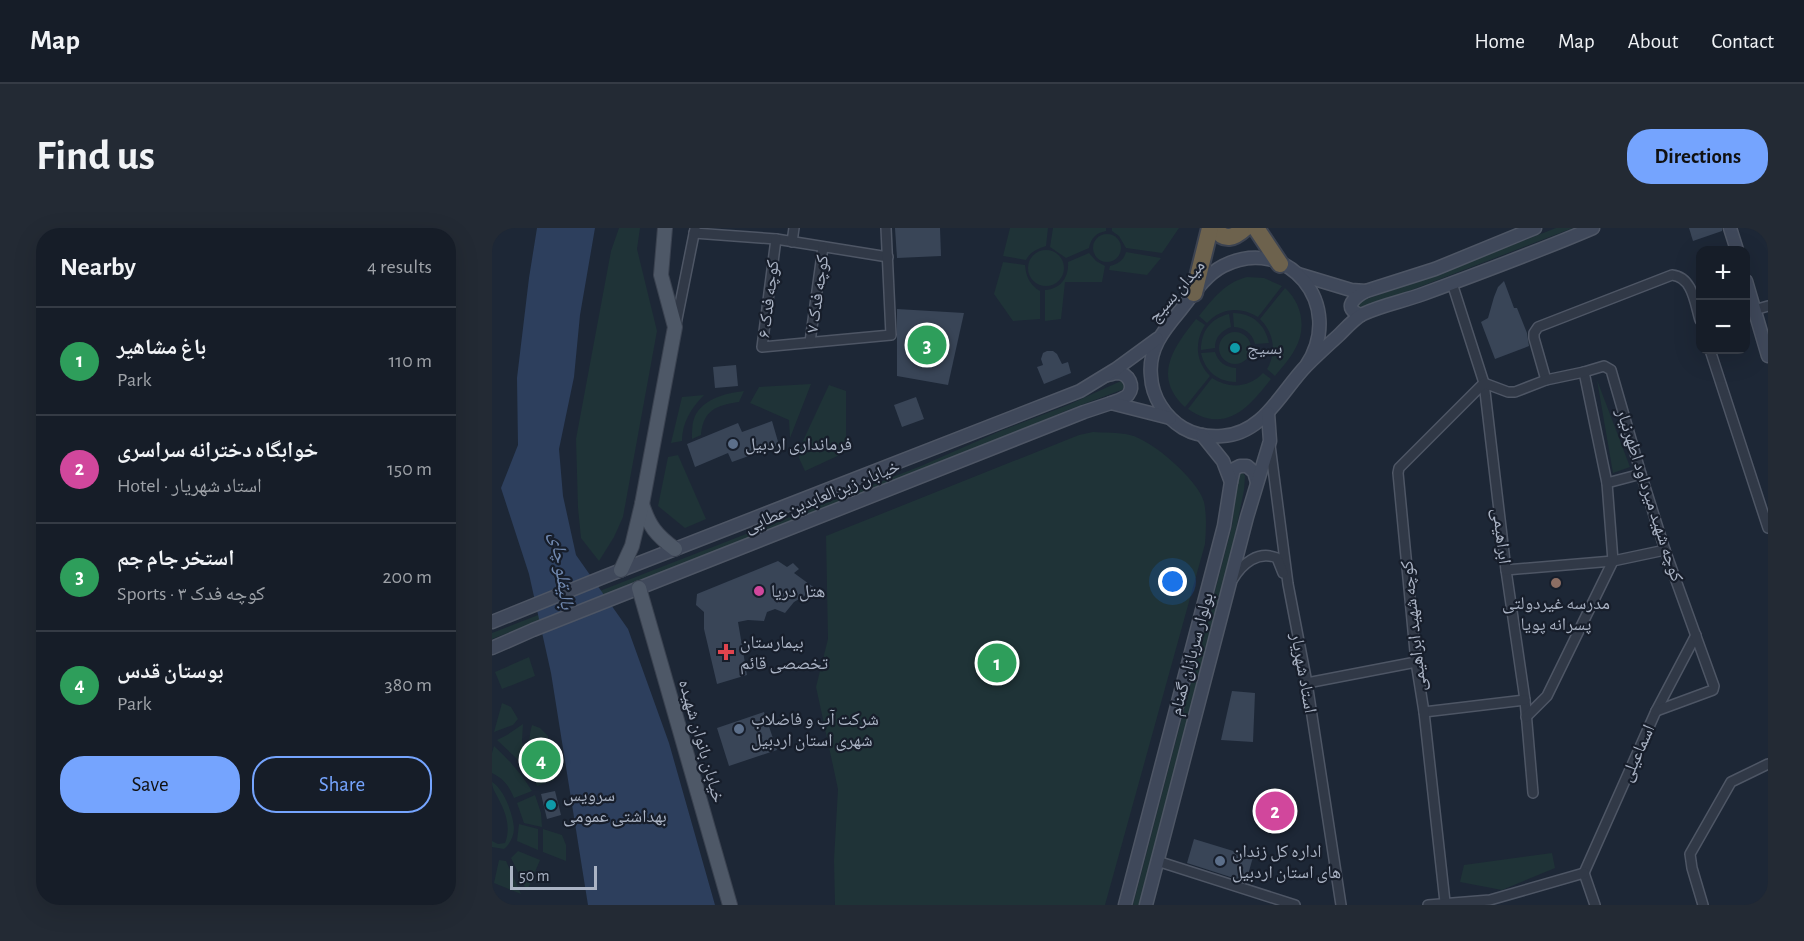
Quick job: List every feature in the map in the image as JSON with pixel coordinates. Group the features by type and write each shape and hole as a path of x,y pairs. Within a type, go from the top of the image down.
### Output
{"highway":[{"path":"1194,293 1212,228 1220,235 1233,238 1245,228"},
{"path":"1256,228 1287,268"}],"main road":[{"path":"621,570 632,546 642,504 675,327 661,275 665,228"},
{"path":"1361,315 1353,310 1352,301 1366,291 1435,269 1535,228"},
{"path":"1306,366 1361,315 1452,283 1593,228"},
{"path":"1730,228 1736,246"},
{"name":"میدان بسیج","path":"1256,258 1287,268 1308,286 1314,297 1320,321 1317,345 1306,366 1268,413 1250,428 1220,437 1190,432 1170,418 1156,398 1150,374 1158,339 1211,274 1232,262 1256,258"},
{"path":"1287,268 1340,287 1366,291"},
{"path":"1750,296 1768,356"},
{"name":"خیابان زین‌العابدین عطایی","path":"492,622 1080,391 1158,339"},
{"path":"1105,375 1119,373 1130,381 1131,387 1128,394 1111,404"},
{"path":"1111,404 1170,418"},
{"name":"خیابان زین‌العابدین عطایی","path":"492,648 1084,412 1111,404"},
{"name":"بولوار سربازان گمنام","path":"1146,905 1269,441 1268,413"},
{"path":"1202,435 1223,461 1231,483"},
{"path":"1231,483 1234,469 1240,466 1247,466 1254,472 1257,482"},
{"name":"بولوار سربازان گمنام","path":"1125,905 1221,536 1231,483"},
{"path":"642,504 648,523 660,538 675,549"},
{"name":"خیابان بانوان شهیده","path":"639,588 730,905"}],"street":[{"path":"792,242 794,228"},
{"path":"810,342 891,335 886,228"},
{"path":"675,327 695,231 776,239 888,257"},
{"name":"کوچه فدک ۶","path":"776,239 762,347 810,342"},
{"name":"کوچه فدک ۷","path":"810,342 824,247"},
{"path":"1546,380 1533,333 1538,327 1672,275 1681,276 1689,284 1696,305"},
{"name":"ابراهیمی","path":"1452,283 1484,383 1506,570 1525,700 1533,793"},
{"path":"1754,310 1768,306"},
{"path":"1711,354 1768,524"},
{"name":"کوچه شهید میرداود اطهرنیار","path":"1484,383 1508,392 1515,392 1546,380 1604,366 1611,370 1665,550 1714,688 1656,711"},
{"path":"1526,717 1547,696 1613,561 1607,483 1584,372"},
{"name":"کوچه شهید ابراهیمی","path":"1445,902 1424,712 1416,662 1398,473 1399,468 1484,383"},
{"name":"استاد شهریار","path":"1269,441 1288,584 1307,683 1341,905"},
{"path":"1607,483 1641,474"},
{"path":"1506,570 1613,561 1665,550"},
{"path":"1229,586 1243,566 1255,558 1267,556 1277,558 1288,584"},
{"name":"اسماعیلی","path":"1584,873 1656,711 1696,635"},
{"path":"1307,683 1416,662"},
{"path":"1424,712 1525,700"},
{"path":"1703,905 1690,854 1731,782 1768,764"},
{"path":"1157,861 1290,904"},
{"path":"1428,905 1445,902 1491,902 1584,873 1595,905"}],"green space":[{"path":"619,228 640,228 637,249 657,331 623,517 599,561 581,538 576,439 611,251"},
{"path":"1010,228 1048,228 1046,246 1034,251 1026,260 1003,256"},
{"path":"1053,228 1106,228 1106,231 1094,236 1089,248 1066,258 1050,247"},
{"path":"1112,228 1179,228 1162,253 1126,248"},
{"path":"1556,228 1573,228 1409,291 1361,307 1357,306 1358,302"},
{"path":"1107,234 1117,238 1121,248 1117,258 1107,262 1097,258 1093,248 1097,238"},
{"path":"1046,250 1059,255 1064,268 1059,281 1046,286 1033,281 1028,268 1033,255"},
{"path":"1126,252 1161,258 1147,275 1109,270 1110,266 1118,263"},
{"path":"1089,253 1105,266 1102,282 1065,282 1061,319 1045,321 1045,290 1060,285 1067,273 1068,262"},
{"path":"1003,262 1025,265 1029,280 1040,291 1040,319 1013,321 994,294"},
{"path":"1247,277 1264,278 1282,286 1258,317 1244,311 1231,310 1218,314 1207,323 1199,316 1225,287"},
{"path":"1285,288 1299,309 1302,325 1299,341 1293,353 1275,376 1267,369 1273,349 1271,336 1260,319"},
{"path":"1233,313 1252,317 1257,321 1264,330 1269,343 1255,344 1248,332 1234,327"},
{"path":"1229,314 1231,327 1219,335 1215,348 1201,350 1201,343 1208,326"},
{"path":"1196,319 1205,325 1199,338 1198,352 1202,365 1210,376 1185,407 1175,395 1168,373 1174,351"},
{"path":"1235,332 1246,337 1251,348 1246,359 1235,364 1224,359 1219,348 1224,337"},
{"path":"1215,352 1222,363 1236,368 1236,382 1218,378 1209,370 1201,353"},
{"path":"1263,373 1271,379 1245,408 1236,414 1214,419 1188,409 1212,378 1225,384 1239,385 1252,382"},
{"path":"1597,380 1630,467 1613,473"},
{"path":"1121,381 1126,385 1124,389 922,471 492,639 492,633 921,466"},
{"path":"811,384 790,438 789,420 750,403 759,387"},
{"path":"829,385 846,391 846,452 805,471 799,458 802,443"},
{"path":"744,391 739,402 712,410 705,420 701,435 692,439 694,418 704,405 723,395"},
{"path":"704,395 688,416 682,441 671,443 682,397"},
{"path":"1093,432 1130,435 1150,444 1162,453 1184,472 1200,493 1206,518 1205,544 1105,905 835,905 834,860 838,789 816,687 828,639 826,536 1079,435"},
{"path":"678,455 706,519 685,528 658,506 668,457"},
{"path":"1242,472 1245,476 1244,490 1228,569 1140,905 1133,905 1232,526 1238,476"},
{"path":"529,657 535,676 502,689 495,672"},
{"path":"502,703 511,707 518,719 513,725 494,732"},
{"path":"523,724 522,741 528,772 497,740"},
{"path":"532,725 540,728 548,736 554,780 537,786 530,756 529,740"},
{"path":"494,746 515,767 532,791 514,798 506,783 492,773"},
{"path":"492,782 504,796 513,822 512,837 504,849 492,847 492,841 498,844 505,843 508,826"},
{"path":"535,795 541,813 542,827 524,823 517,803"},
{"path":"519,824 538,829 538,850 517,841"},
{"path":"543,829 562,835 566,845 566,861 543,852"},
{"path":"518,851 540,860 527,891 511,858"},
{"path":"1552,853 1555,868 1502,890 1460,882 1464,865"},
{"path":"499,860 506,861 521,894 494,883"}],"water":[{"name":"بالیقلو چای","path":"537,228 595,228 580,315 574,377 559,449 563,496 576,555 628,629 669,743 715,905 588,905 551,673 529,574 501,488 518,445 517,378"}],"building":[{"path":"895,228 940,228 941,256 897,258"},
{"path":"1689,228 1722,228 1722,231 1693,241"},
{"path":"1504,281 1527,333 1529,346 1495,359 1481,322 1488,318 1498,287"},
{"path":"897,309 964,313 948,385 897,376"},
{"path":"1047,351 1057,354 1062,364 1068,362 1071,373 1044,384 1037,367 1043,365 1041,359 1043,353"},
{"path":"736,365 738,386 715,388 713,367"},
{"path":"916,397 924,419 902,427 894,405"},
{"name":"فرمانداری اردبیل","path":"772,421 779,445 732,462 728,453 695,467 687,444 738,423 742,432"},
{"path":"778,561 787,567 793,563 799,569 794,573 816,589 794,602 785,613 775,609 767,612 764,621 738,622 747,675 717,684 704,629 704,612 696,605 697,594"},
{"path":"1232,691 1255,693 1253,742 1221,740"},
{"path":"764,712 777,750 729,766 717,728"},
{"name":"سرویس بهداشتی عمومی","path":"555,791 561,815 547,819 541,794"},
{"name":"اداره کل زندان های استان اردبیل","path":"1194,839 1253,857 1246,882 1187,863"}],"place":[{"name":"استخر جام جم","path":"927,345"},
{"name":"بسیج","path":"1235,348"},
{"name":"فرمانداری اردبیل","path":"733,444"},
{"name":"مدرسه غیردولتی پسرانه پویا","path":"1556,583"},
{"name":"هتل دریا","path":"759,591"},
{"name":"بیمارستان تخصصی قائم","path":"726,652"},
{"name":"باغ مشاهیر","path":"997,663"},
{"name":"شرکت آب و فاضلاب شهری استان اردبیل","path":"739,729"},
{"name":"بوستان قدس","path":"541,760"},
{"name":"سرویس بهداشتی عمومی","path":"551,805"},
{"name":"خوابگاه دخترانه سراسری","path":"1275,811"},
{"name":"اداره کل زندان های استان اردبیل","path":"1220,861"}]}
